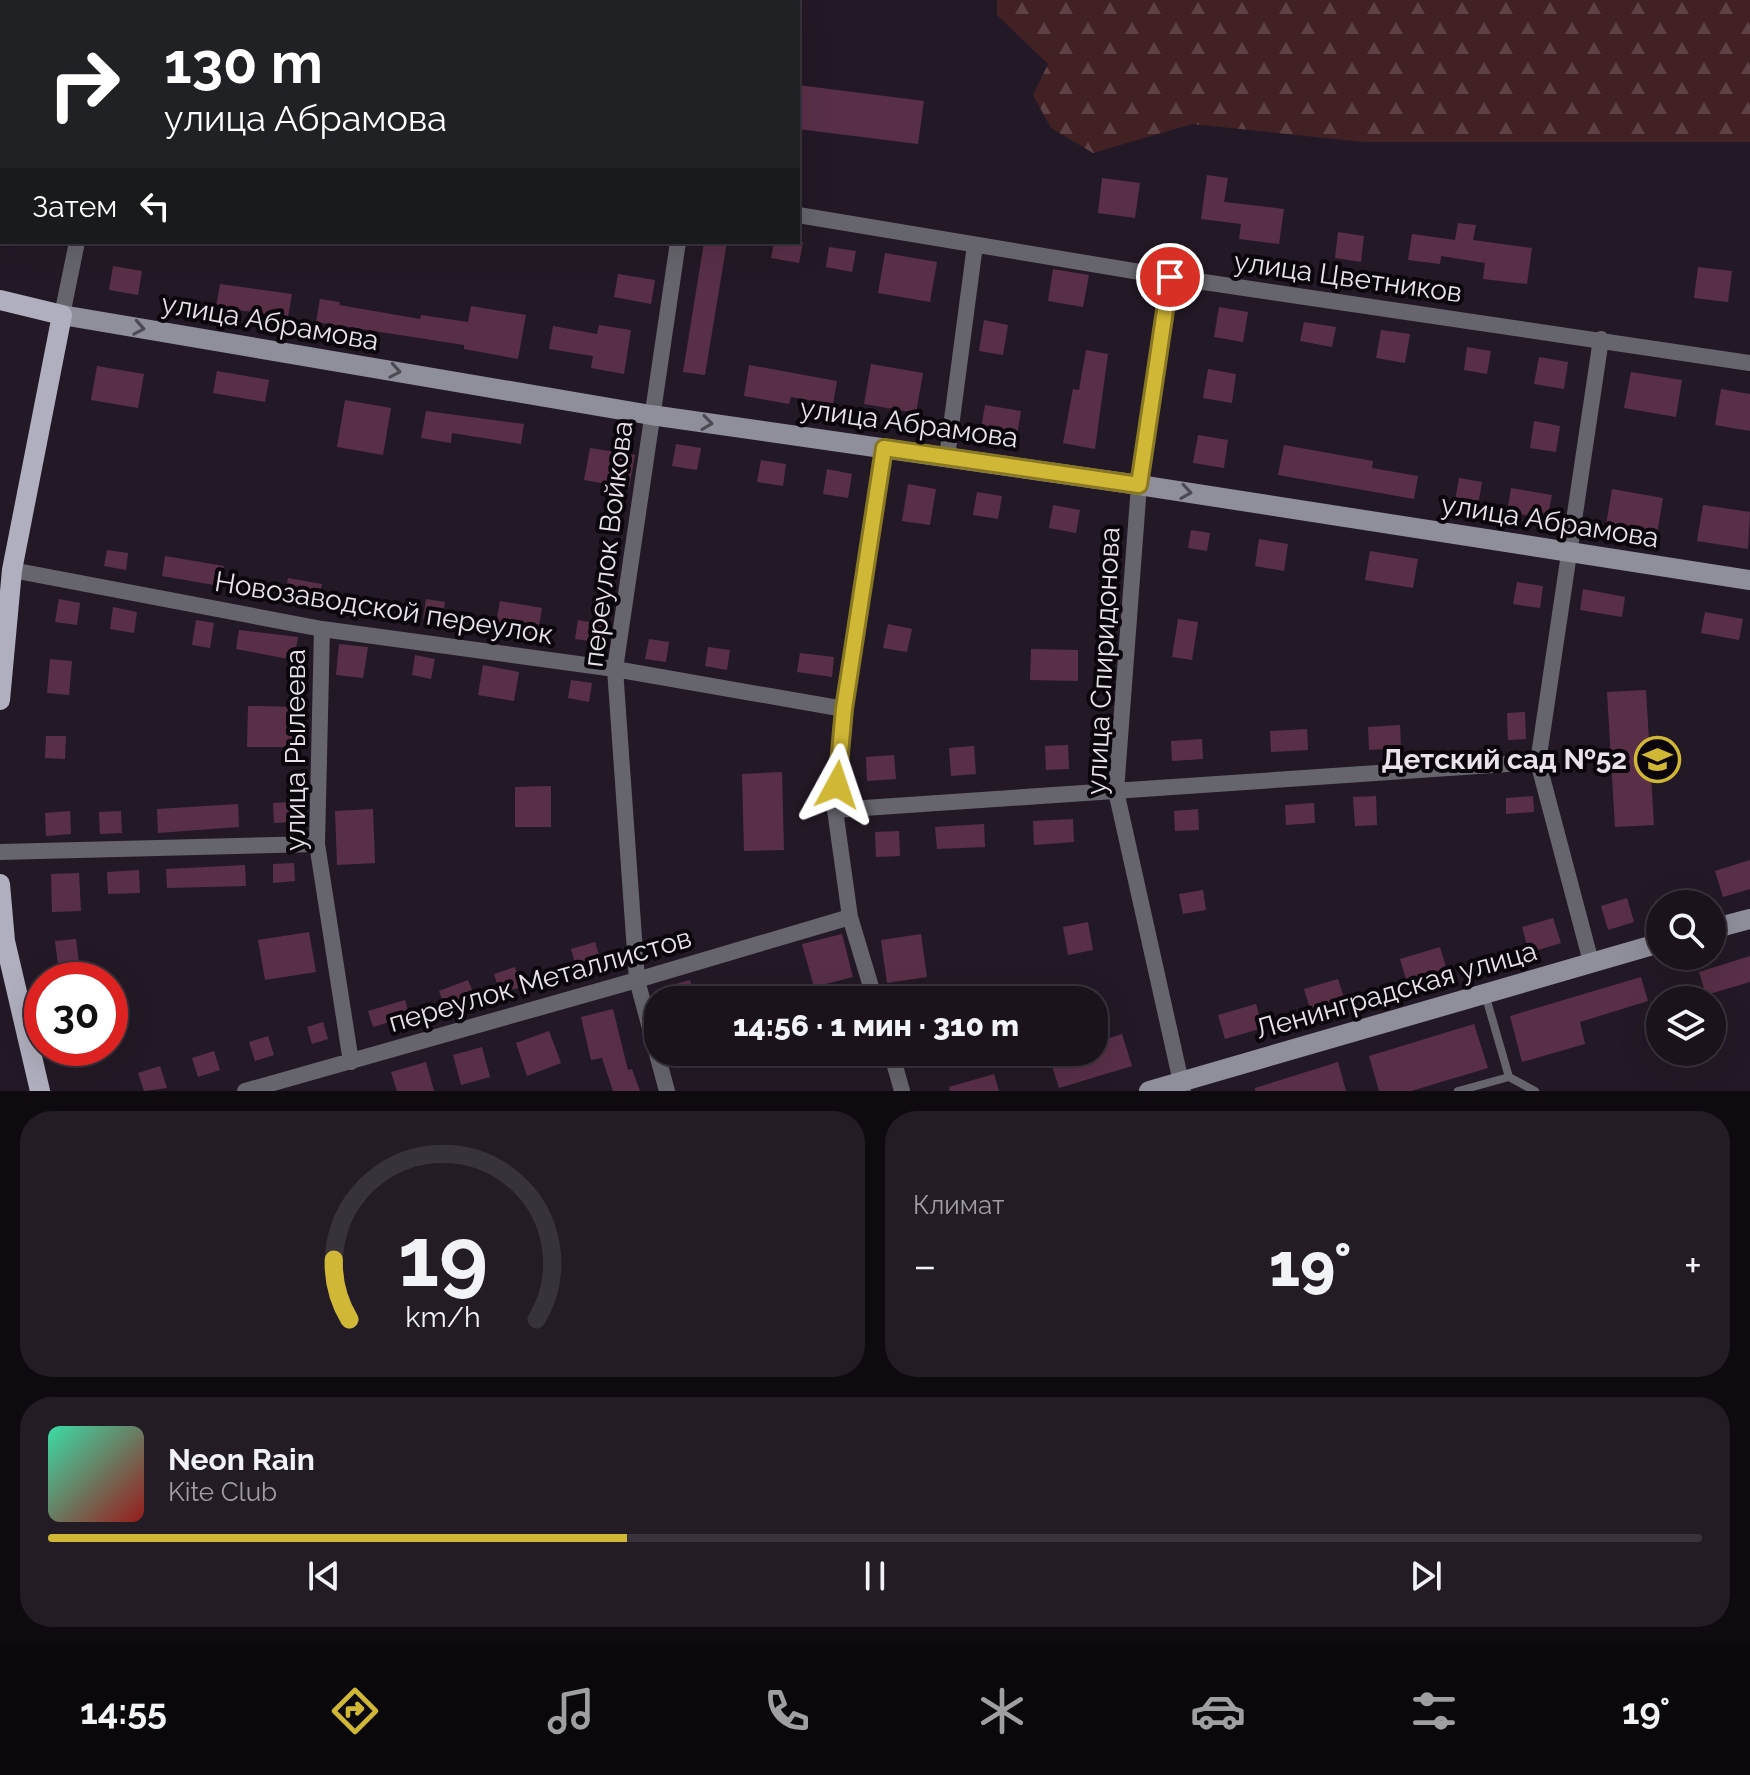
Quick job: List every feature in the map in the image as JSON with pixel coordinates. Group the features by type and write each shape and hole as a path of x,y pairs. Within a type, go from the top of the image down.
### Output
{"main road":[{"path":"0,300 62,315 12,570 0,700"},
{"path":"0,884 5,941 40,1091"}],"street":[{"name":"улица Цветников","path":"800,215 1170,277 1750,363"},
{"path":"62,315 77,244"},
{"name":"переулок Войкова","path":"667,1091 637,980 615,669 678,244"},
{"path":"947,457 975,245"},
{"name":"улица Спиридонова","path":"1170,277 1139,485 1116,791 1182,1086"},
{"name":"улица Абрамова","path":"62,315 651,415 1139,485 1750,580"},
{"path":"1591,962 1538,762 1601,339"},
{"path":"871,986 850,917 835,810 844,709 884,448"},
{"name":"Новозаводской переулок","path":"12,570 322,629 615,669 844,709"},
{"name":"улица Рылеева","path":"322,629 317,844 351,1062"},
{"path":"835,810 1538,762"},
{"path":"0,852 317,844"},
{"name":"переулок Металлистов","path":"245,1091 850,917"},
{"path":"1726,925 1750,919"},
{"name":"Ленинградская улица","path":"1149,1091 1182,1086 1646,947"},
{"path":"895,1066 902,1091"}],"lane":[{"path":"1485,994 1509,1077"},
{"path":"1458,1091 1509,1077 1535,1091"}],"green space":[{"path":"997,0 1750,0 1750,142 1364,142 1192,124 1093,153 1051,128 1033,95 1048,64 997,15"}],"building":[{"path":"800,85 924,101 918,144 800,129"},
{"path":"1207,175 1228,178 1224,202 1284,209 1279,244 1239,239 1241,224 1201,219"},
{"path":"1102,178 1140,183 1135,218 1098,213"},
{"path":"1458,223 1476,225 1473,240 1532,248 1527,284 1483,279 1485,263 1441,256 1440,264 1408,260 1412,234 1455,240"},
{"path":"1338,232 1364,236 1361,262 1335,258"},
{"path":"803,242 799,263 771,258 774,244"},
{"path":"704,244 727,244 705,375 683,372"},
{"path":"829,247 856,251 852,272 826,267"},
{"path":"885,253 937,262 930,302 878,293"},
{"path":"113,266 142,271 138,295 109,290"},
{"path":"1698,267 1732,271 1728,302 1694,298"},
{"path":"1053,269 1089,275 1083,307 1048,301"},
{"path":"618,274 655,280 651,304 614,297"},
{"path":"220,284 292,294 288,317 216,307"},
{"path":"320,299 420,319 421,315 468,322 471,306 526,315 518,359 464,349 464,345 316,322"},
{"path":"1219,307 1248,312 1243,342 1214,337"},
{"path":"984,320 1008,325 1003,355 979,351"},
{"path":"1304,322 1336,327 1332,347 1300,341"},
{"path":"599,325 631,330 624,374 591,368 593,356 549,349 553,326 597,334"},
{"path":"1381,330 1410,334 1405,363 1376,358"},
{"path":"1467,347 1491,351 1487,374 1464,370"},
{"path":"1086,350 1108,354 1095,449 1063,443 1073,389 1079,390"},
{"path":"1539,357 1568,362 1564,389 1534,384"},
{"path":"871,364 923,373 916,413 864,404"},
{"path":"749,365 837,381 833,404 791,397 789,404 744,396"},
{"path":"97,366 144,374 138,408 91,400"},
{"path":"1208,369 1236,374 1232,403 1203,398"},
{"path":"217,371 269,380 265,402 213,393"},
{"path":"1631,372 1682,380 1676,417 1624,408"},
{"path":"1721,389 1750,394 1750,431 1715,425"},
{"path":"345,400 391,408 383,455 337,447"},
{"path":"985,405 1021,411 1017,435 981,429"},
{"path":"426,411 524,424 521,444 452,433 451,443 421,438"},
{"path":"1534,421 1560,426 1556,452 1530,448"},
{"path":"1198,435 1228,440 1224,468 1193,463"},
{"path":"676,444 701,448 697,470 672,466"},
{"path":"1284,445 1373,461 1372,468 1418,476 1414,499 1278,475"},
{"path":"590,448 635,455 629,488 584,480"},
{"path":"761,460 786,464 783,486 757,482"},
{"path":"827,469 852,474 848,498 823,494"},
{"path":"1459,478 1482,482 1478,505 1455,501"},
{"path":"908,484 936,489 930,525 902,521"},
{"path":"1511,488 1552,495 1547,519 1507,512"},
{"path":"1612,489 1663,498 1657,534 1606,525"},
{"path":"977,492 1002,496 998,519 973,515"},
{"path":"1053,505 1080,510 1076,533 1049,528"},
{"path":"1703,505 1750,512 1748,549 1697,541"},
{"path":"1191,530 1210,533 1207,551 1188,548"},
{"path":"1259,539 1288,544 1284,571 1255,566"},
{"path":"107,550 128,553 126,570 104,566"},
{"path":"1370,551 1418,559 1413,588 1365,580"},
{"path":"165,556 224,566 220,586 162,576"},
{"path":"288,578 322,584 318,602 285,596"},
{"path":"1517,582 1543,586 1540,608 1513,604"},
{"path":"1583,589 1625,597 1622,617 1580,610"},
{"path":"59,599 80,603 77,625 55,622"},
{"path":"426,599 445,602 441,622 423,619"},
{"path":"500,601 542,608 537,637 495,630"},
{"path":"113,607 137,612 134,633 110,629"},
{"path":"1705,612 1743,619 1739,640 1701,633"},
{"path":"1178,619 1198,622 1192,660 1172,657"},
{"path":"196,620 214,623 210,648 192,645"},
{"path":"578,620 605,625 602,643 575,639"},
{"path":"888,624 912,629 907,652 883,648"},
{"path":"239,630 298,637 294,660 236,649"},
{"path":"649,639 669,642 666,662 645,659"},
{"path":"339,644 368,647 363,678 336,675"},
{"path":"708,647 730,650 727,670 705,666"},
{"path":"1031,649 1078,650 1078,681 1030,680"},
{"path":"800,653 834,657 832,677 797,672"},
{"path":"415,655 435,659 431,679 412,675"},
{"path":"50,659 72,661 69,695 47,693"},
{"path":"483,665 519,672 514,701 478,695"},
{"path":"571,680 592,683 589,702 568,698"},
{"path":"1646,690 1654,825 1615,827 1607,692"},
{"path":"248,706 299,707 299,747 247,747"},
{"path":"1525,712 1526,739 1508,740 1507,713"},
{"path":"1400,725 1401,748 1369,750 1368,727"},
{"path":"1307,729 1308,750 1271,752 1270,731"},
{"path":"46,736 66,736 65,759 45,758"},
{"path":"1202,739 1203,759 1172,761 1171,741"},
{"path":"1068,745 1069,769 1046,770 1045,746"},
{"path":"974,746 976,774 951,776 949,748"},
{"path":"894,755 896,779 867,781 866,757"},
{"path":"782,772 784,850 744,851 742,774"},
{"path":"551,786 551,827 515,827 515,787"},
{"path":"1376,796 1377,825 1355,826 1353,797"},
{"path":"1533,796 1534,812 1506,814 1506,798"},
{"path":"294,802 295,822 274,823 273,803"},
{"path":"1314,803 1315,823 1286,825 1285,805"},
{"path":"238,804 239,827 158,833 157,809"},
{"path":"373,809 375,863 337,865 335,811"},
{"path":"1198,809 1199,830 1175,831 1174,811"},
{"path":"70,811 71,834 46,836 45,813"},
{"path":"121,811 122,833 100,834 99,812"},
{"path":"1073,819 1074,842 1034,845 1033,821"},
{"path":"984,824 985,847 937,849 935,827"},
{"path":"899,831 900,856 876,857 875,832"},
{"path":"1750,860 1750,889 1726,896 1726,890 1721,890 1715,871"},
{"path":"294,863 295,881 273,883 273,864"},
{"path":"245,865 246,886 167,888 166,869"},
{"path":"139,870 140,893 108,894 107,872"},
{"path":"79,873 81,911 52,912 51,874"},
{"path":"1203,890 1206,910 1183,914 1179,894"},
{"path":"1627,898 1634,922 1608,930 1601,906"},
{"path":"1553,918 1561,943 1529,953 1522,927"},
{"path":"1088,922 1093,950 1068,955 1063,927"},
{"path":"309,932 316,972 265,980 258,940"},
{"path":"842,934 853,977 814,986 802,944"},
{"path":"921,934 927,977 887,983 881,940"},
{"path":"76,939 79,962 58,962 55,941"},
{"path":"595,942 601,961 576,968 571,949"},
{"path":"1440,947 1448,974 1408,986 1400,959"},
{"path":"1750,956 1750,982 1726,989 1726,986 1703,986 1699,972 1726,970 1726,964"},
{"path":"515,967 521,987 500,993 494,974"},
{"path":"1641,977 1646,994 1646,1002 1580,1022 1585,1044 1522,1062 1510,1016"},
{"path":"1338,979 1346,1004 1312,1015 1304,989"},
{"path":"468,980 475,997 445,1008 439,991"},
{"path":"690,980 692,986 669,986"},
{"path":"405,1000 410,1016 373,1027 368,1011"},
{"path":"1256,1004 1263,1028 1225,1039 1218,1015"},
{"path":"613,1009 628,1070 632,1069 640,1091 613,1091 602,1058 591,1060 581,1017"},
{"path":"323,1022 328,1039 312,1044 307,1027"},
{"path":"1474,1024 1488,1068 1411,1091 1379,1091 1369,1056"},
{"path":"549,1031 561,1063 527,1076 516,1043"},
{"path":"1122,1034 1132,1066 1059,1088 1052,1066 1108,1066 1108,1038"},
{"path":"268,1036 274,1055 255,1061 249,1042"},
{"path":"482,1047 490,1077 461,1085 453,1055"},
{"path":"214,1051 220,1070 198,1077 192,1058"},
{"path":"426,1062 434,1091 397,1091 391,1072"},
{"path":"1338,1062 1346,1091 1255,1091 1255,1088"},
{"path":"160,1066 167,1088 144,1091 138,1073"},
{"path":"994,1074 999,1091 950,1091 949,1087"}],"place":[{"name":"Детский сад №52","path":"1658,759"}],"route":[{"path":"837,785 844,709 884,448 1139,485 1170,277"}]}
